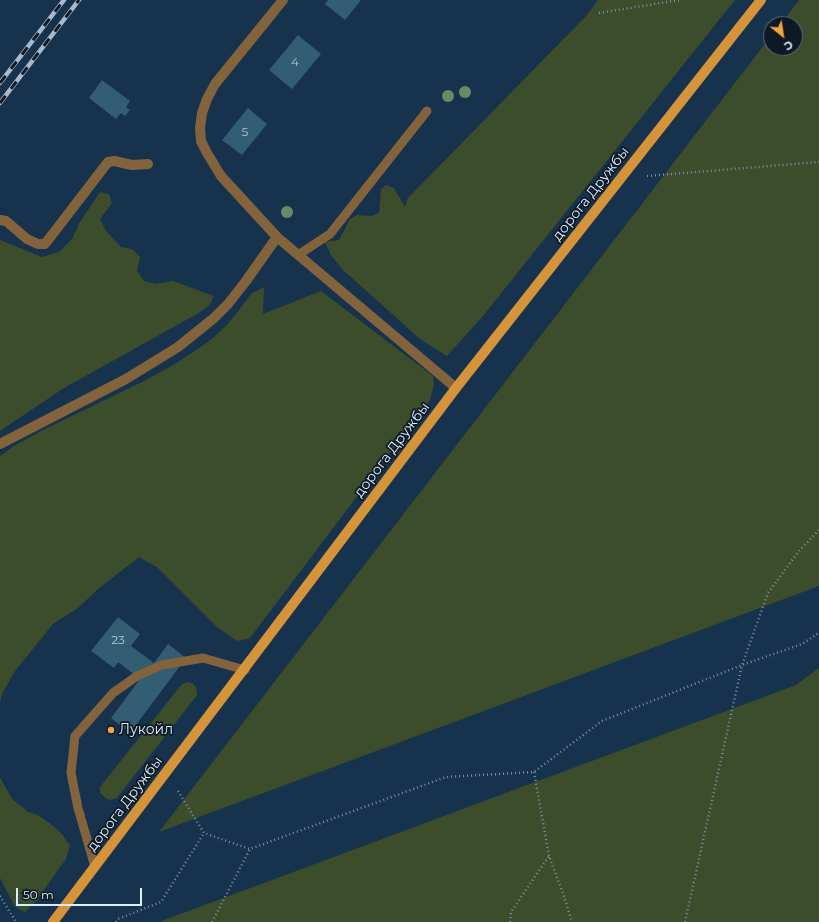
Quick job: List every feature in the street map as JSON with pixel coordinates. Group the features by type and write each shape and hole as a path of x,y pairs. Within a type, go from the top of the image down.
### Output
{"main road":[{"name":"дорога Дружбы","path":"53,922 245,670 456,388 760,0"}],"street":[{"path":"283,0 215,84 202,113 200,128 201,141 221,176 277,237 456,388"},
{"path":"0,220 6,221 27,239 38,244 45,244 108,162 114,161 132,165 148,164"},
{"path":"0,444 126,378 183,344 228,304 277,237"}],"lane":[{"path":"298,254 330,234 427,111"},
{"path":"95,867 78,808 70,773 75,736 113,693 137,676 162,665 203,658 245,670"}],"path":[{"path":"599,13 679,0"},
{"path":"647,176 819,162"},
{"path":"686,922 742,665 768,592 799,551 819,530"},
{"path":"178,791 204,832 250,849 446,777 534,772 602,722 742,665 802,644 819,633"},
{"path":"534,772 548,856 564,896 572,922"},
{"path":"116,922 118,919 161,902 204,832"},
{"path":"212,922 250,849"},
{"path":"510,922 511,912 548,856"},
{"path":"0,896 16,922"}],"green space":[{"path":"598,0 735,0 483,316 447,356 420,339 343,270 331,255 325,242 339,240 350,219 357,215 371,216 379,213 381,189 386,185 394,188 405,207 408,198 587,15"},
{"path":"799,0 819,0 819,586 159,832 763,46 763,56 803,56 803,16 787,16"},
{"path":"100,192 109,194 112,203 100,219 106,231 121,247 132,249 140,257 137,271 144,281 155,284 173,281 214,296 209,306 197,314 64,388 0,431 0,240 42,257 59,252 72,239 80,222"},
{"path":"264,287 263,314 321,291 433,376 434,385 430,400 250,638 237,641 217,627 158,568 139,557 97,590 78,608 53,624 15,671 2,694 0,703 0,456 14,446 43,430 146,380 175,364 208,342 228,324 252,293"},
{"path":"819,668 819,922 159,922 796,685"},
{"path":"187,682 192,683 196,687 197,695 117,798 111,800 107,799 100,793 100,787 182,684"},
{"path":"0,777 12,799 28,812 38,815 52,825 62,834 70,846 66,859 36,901 25,912 15,907 0,878"}],"building":[{"path":"328,0 361,0 345,20 325,4"},
{"path":"298,35 321,54 292,89 269,70"},
{"path":"102,80 130,101 126,107 130,110 125,116 121,113 116,119 89,98"},
{"path":"248,108 267,124 242,155 222,140"},
{"path":"118,617 140,634 131,646 154,663 168,644 186,658 130,733 111,718 140,679 118,662 114,668 91,651"}],"railway":[{"path":"0,83 64,0"},
{"path":"0,103 79,0"}],"place":[{"name":"Лукойл","path":"111,730"}]}
